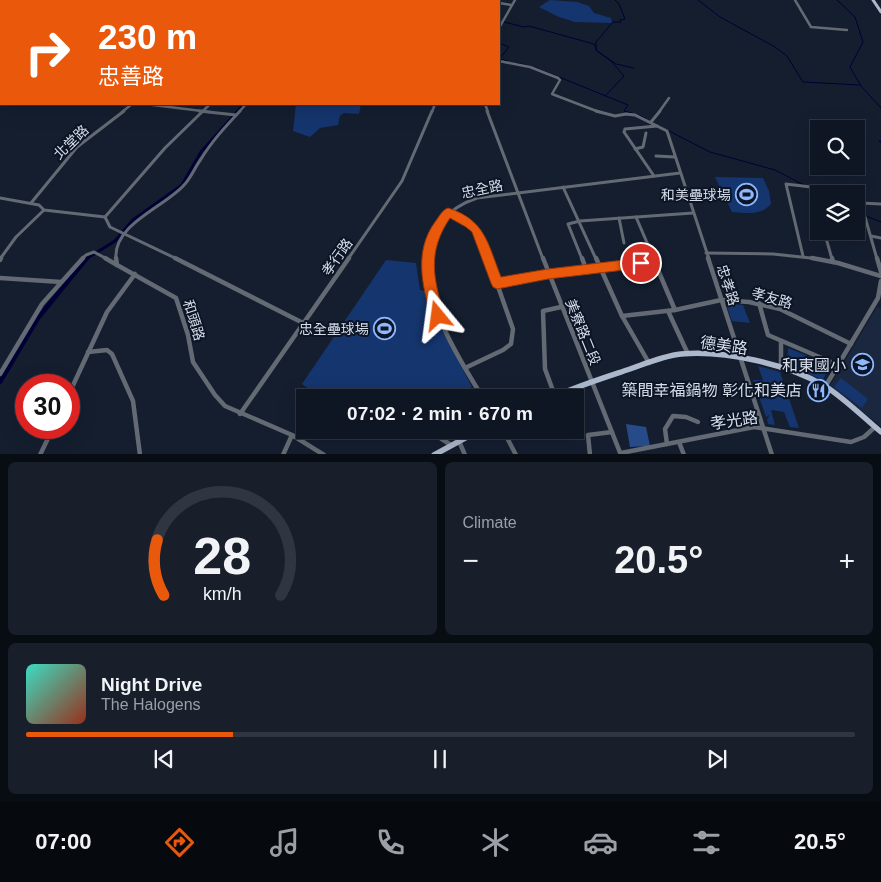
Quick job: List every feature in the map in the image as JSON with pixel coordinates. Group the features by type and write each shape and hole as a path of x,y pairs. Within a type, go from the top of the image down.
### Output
{"main road":[{"path":"874,0 881,8"},
{"path":"874,0 881,12"},
{"name":"德美路","path":"573,389 649,363 688,354 740,360 781,368 825,386 881,432"},
{"path":"434,454 463,439"}],"street":[{"path":"500,26 514,0"},
{"path":"795,0 811,27 847,30"},
{"path":"500,3 511,5"},
{"path":"500,61 530,67 558,78 560,80 559,84 552,94 571,100 578,105 618,116 632,115 659,126"},
{"path":"651,122 669,98"},
{"name":"北堂路","path":"31,203 77,147 131,105"},
{"path":"153,105 236,115"},
{"path":"104,217 165,148 209,105"},
{"path":"117,264 115,253 126,233 136,221 182,189 215,139 245,105"},
{"name":"孝行路","path":"240,414 402,181 435,105"},
{"name":"美寮路二段","path":"485,105 548,274 621,454"},
{"path":"654,176 624,132 625,129 659,126"},
{"name":"忠孝路","path":"659,126 667,131 772,454"},
{"path":"635,149 643,147 646,133"},
{"path":"656,156 675,157"},
{"name":"忠全路","path":"478,389 451,344 438,316 427,275 427,258 430,243 435,230 448,212 461,203 477,198 680,173"},
{"path":"803,256 786,184 810,187"},
{"path":"563,187 622,316 649,363"},
{"path":"0,198 39,205 44,210 104,217"},
{"path":"865,202 881,204"},
{"path":"0,260 16,237 44,210"},
{"path":"448,212 470,224 476,230 513,328 512,344 504,350 465,368"},
{"path":"586,269 568,224 580,221 692,212"},
{"path":"104,217 110,227 126,233 304,323"},
{"path":"636,217 675,310"},
{"path":"620,218 624,243"},
{"path":"706,254 747,253 803,256 881,274 865,220"},
{"path":"871,236 881,238"},
{"path":"827,240 833,262"},
{"name":"和頭路","path":"61,282 89,252 94,252 176,298 188,335 193,362 215,395 225,406 292,436 324,454"},
{"path":"497,283 600,267 655,262"},
{"path":"78,374 107,312 134,274"},
{"path":"0,278 61,282"},
{"path":"825,386 878,298 881,281"},
{"path":"0,374 32,319 61,282"},
{"name":"孝友路","path":"622,316 675,310 721,300 759,304 780,309 851,344"},
{"path":"759,304 768,336 838,365"},
{"path":"551,389 545,369 543,311 561,307"},
{"path":"668,311 688,354"},
{"path":"781,341 781,368"},
{"path":"88,352 107,350 112,354 133,401 140,454"},
{"path":"666,444 664,430 666,423 672,416 686,417 698,422"},
{"name":"孝光路","path":"621,454 754,427 851,442 865,437 875,426"},
{"path":"590,454 588,436 612,432"},
{"path":"283,454 292,436"},
{"path":"40,454 48,439"},
{"path":"442,439 451,445"},
{"path":"508,439 516,454"},
{"path":"459,441 465,454"},
{"path":"679,442 684,454"}],"shaded area":[{"path":"550,0 577,2 589,6 594,13 611,18 612,23 575,22 559,17 539,7"},
{"path":"296,105 361,105 359,114 344,113 340,116 338,125 320,128 310,137 293,131"},
{"name":"和美壘球場","path":"715,177 763,178 769,191 771,204 758,212 732,212"},
{"path":"647,246 653,260 635,261 628,248"},
{"path":"386,260 416,263 420,290 428,291 435,317 472,387 467,389 309,389 302,384"},
{"path":"729,304 743,305 750,323 732,321 727,307"},
{"name":"和東國小","path":"877,307 881,309 881,426 830,386"},
{"path":"788,348 830,365 823,380 787,365"},
{"path":"758,366 780,372 799,428 790,427 784,412 771,410 775,425 768,424 767,419 770,415 766,417 753,380 763,380"},
{"path":"841,378 868,399 862,408 834,387"},
{"path":"626,424 646,427 650,446 630,447"}],"waterway":[{"path":"596,49 596,42 613,22 621,22 620,20 625,19 619,4 615,0"},
{"path":"698,0 720,17 775,47 787,56 803,82 860,85"},
{"path":"837,0 855,17 863,42 850,67 861,86 881,108"},
{"path":"504,22 524,27 529,26 594,44 596,49"},
{"path":"500,43 509,47 500,58"},
{"path":"597,51 616,64 634,68"},
{"path":"597,51 611,61 624,76 605,96"},
{"path":"500,59 508,61"},
{"path":"517,63 530,66"},
{"path":"536,68 556,76"},
{"path":"559,77 605,96"},
{"path":"605,96 628,105 624,111 632,113"},
{"path":"237,112 243,105"},
{"path":"86,259 115,241 133,220 182,185 201,152 238,111"},
{"path":"639,115 646,119"},
{"path":"667,130 710,152 775,170 804,185"},
{"path":"881,141 879,141 881,143"},
{"path":"866,216 881,222"},
{"path":"0,382 38,318 86,259"}],"place":[{"name":"和美壘球場","path":"747,195"},
{"name":"忠全壘球場","path":"385,329"},
{"name":"和東國小","path":"862,365"},
{"name":"築間幸福鍋物 彰化和美店","path":"818,390"}],"route":[{"path":"438,316 427,275 427,258 435,230 448,212 470,224 481,237 497,283 548,274 641,263"}]}
